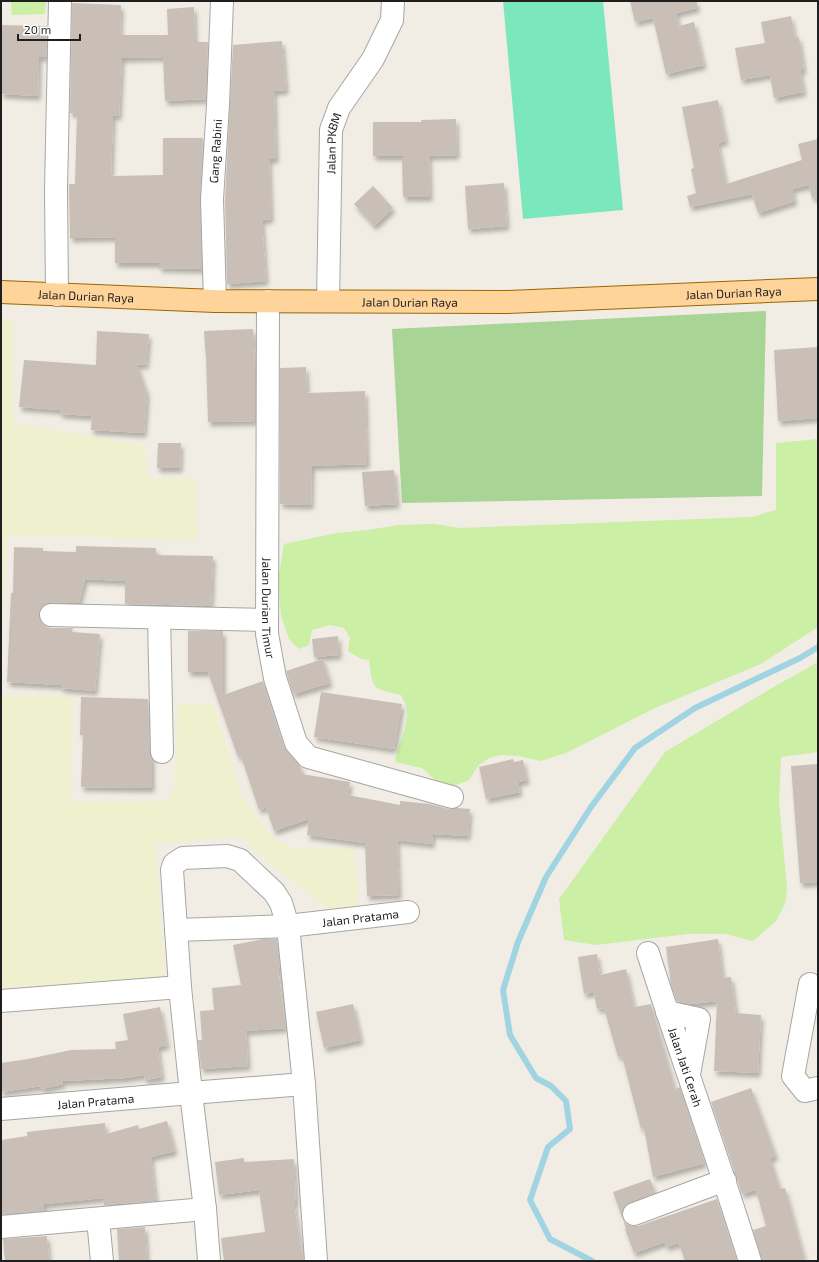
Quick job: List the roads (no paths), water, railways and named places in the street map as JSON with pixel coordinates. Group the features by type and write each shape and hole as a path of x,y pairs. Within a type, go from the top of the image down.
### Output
{"main road":[{"name":"Jalan Durian Raya","path":"1,292 215,301 507,302 818,289"}],"street":[{"path":"57,295 56,190 60,1"},
{"name":"Gang Rabini","path":"215,301 212,199 219,98 222,1"},
{"name":"Jalan PKBM","path":"328,301 331,130 339,108 373,58 392,20 393,1"},
{"name":"Jalan Durian Timur","path":"268,301 267,634 274,678 296,743 308,757 452,797"},
{"path":"51,615 267,620"},
{"path":"159,618 162,752"},
{"path":"208,1261 205,1209 180,987 172,870 174,864 183,858 227,856 240,860 274,892 281,903 288,926 304,1084 316,1261"},
{"name":"Jalan Pratama","path":"176,930 288,926 408,912"},
{"name":"Jalan Jati Cerah","path":"648,953 688,1076 725,1180 750,1261"},
{"path":"810,984 793,1076 805,1091 818,1088"},
{"path":"1,1002 180,987"},
{"name":"Jalan Pratama","path":"1,1109 304,1084"},
{"path":"634,1214 725,1180"},
{"path":"1,1227 205,1209"},
{"path":"98,1219 102,1261"}],"waterway":[{"path":"592,1261 550,1239 530,1200 548,1147 570,1129 566,1101 551,1086 536,1078 510,1035 503,990 518,942 546,877 591,807 635,748 695,708 800,658 818,647"}]}
